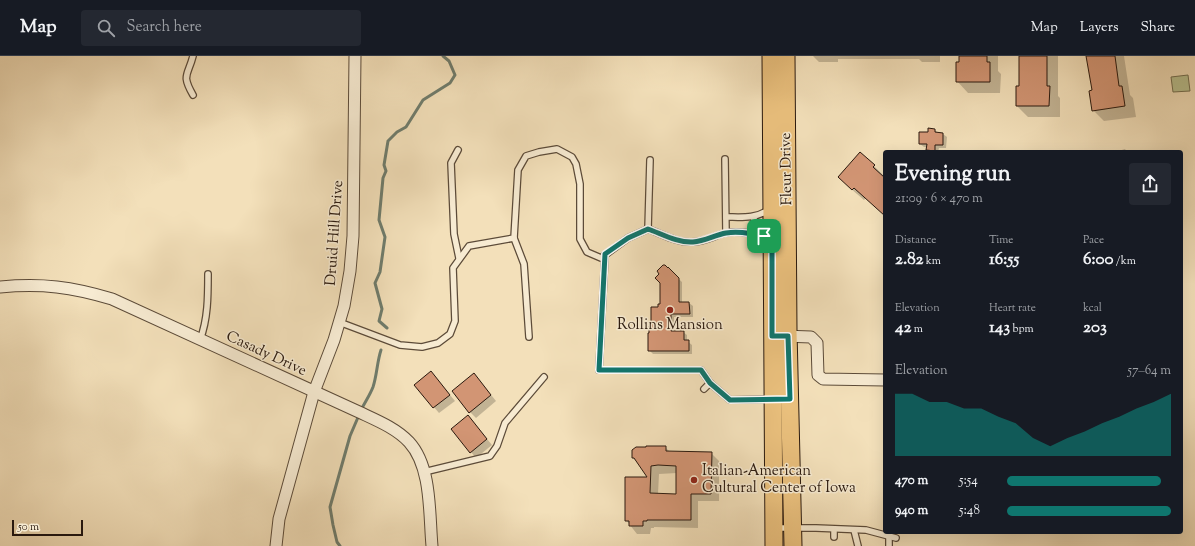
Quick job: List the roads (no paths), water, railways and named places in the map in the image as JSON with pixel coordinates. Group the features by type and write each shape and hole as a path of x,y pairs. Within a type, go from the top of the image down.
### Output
{"main road":[{"name":"Fleur Drive","path":"771,56 772,240 780,336"},
{"name":"Fleur Drive","path":"774,546 781,399 780,336 786,56"},
{"name":"Fleur Drive","path":"781,399 793,528 793,546"}],"street":[{"name":"Druid Hill Drive","path":"276,546 280,519 314,392 334,340 344,306 350,271 353,236 355,56"},
{"name":"Casady Drive","path":"0,287 45,285 86,291 112,299 364,414 398,432 409,441 420,457 427,488 432,546"},
{"path":"780,336 811,337 817,343 818,375 823,379 883,380"}],"lane":[{"path":"193,56 185,78 193,95"},
{"path":"529,337 524,264 514,238 518,170 526,156 557,149 572,157 576,164 580,184 580,239 588,252 601,258 628,238 648,229 677,240 692,242 709,239 726,233 754,234 764,236 772,240"},
{"path":"458,150 451,163 454,234 459,258"},
{"path":"725,158 726,233"},
{"path":"648,229 650,160"},
{"path":"726,217 754,217 772,208"},
{"path":"754,217 754,234"},
{"path":"339,322 400,345 422,347 438,343 450,334 456,321 453,268 459,258 469,246 514,238"},
{"path":"605,254 599,370 701,370 710,383 730,400 781,399"},
{"path":"200,340 205,323 208,300 208,274"},
{"path":"424,472 490,456 497,446 505,423 544,376"},
{"path":"704,389 710,383"},
{"path":"774,528 866,530 896,538"},
{"path":"834,529 834,537"},
{"path":"854,530 858,546"},
{"path":"889,537 889,546"}],"waterway":[{"path":"387,328 379,321 382,309 375,283 380,272 385,237 379,220 383,178 386,171 384,165 388,141 397,132 406,127 423,100 450,83 455,75 449,61 443,56"},
{"path":"361,410 373,387 381,350"},
{"path":"340,546 337,542 330,507 350,436 359,415"}],"place":[{"name":"Rollins Mansion","path":"670,310"},
{"name":"Italian-American Cultural Center of Iowa","path":"694,480"}]}
